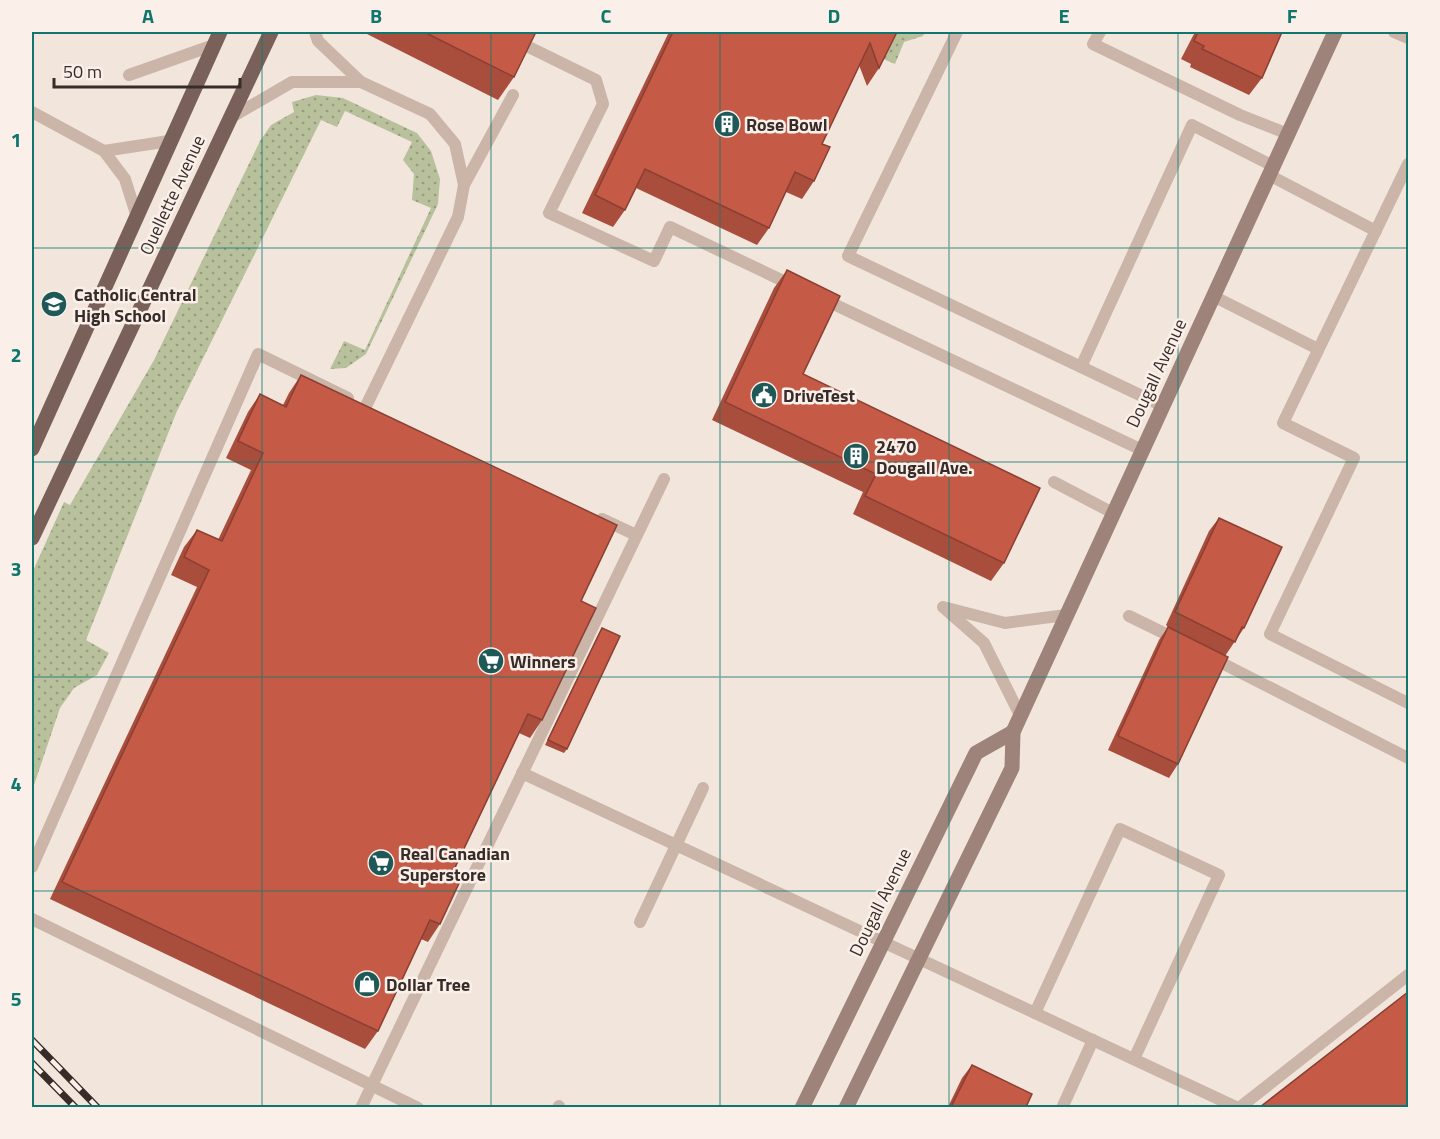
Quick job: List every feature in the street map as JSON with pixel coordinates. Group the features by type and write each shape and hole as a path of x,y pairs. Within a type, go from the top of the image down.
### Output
{"main road":[{"name":"Ouellette Avenue","path":"32,538 271,32"},
{"name":"Ouellette Avenue","path":"32,449 217,38"}],"street":[{"name":"Dougall Avenue","path":"846,1107 1012,768 1013,732 1020,715 1335,32"},
{"name":"Dougall Avenue","path":"802,1107 976,753 1013,732"}],"lane":[{"path":"315,32 318,41 361,82 430,114 455,144 464,185"},
{"path":"498,32 596,80 599,88 603,104 549,213 654,261 670,227 1142,450"},
{"path":"957,32 848,256 1163,406"},
{"path":"1100,32 1093,44 1240,115 1288,134"},
{"path":"1394,32 1408,38"},
{"path":"129,75 217,38"},
{"path":"230,118 292,82 361,82"},
{"path":"32,867 258,354 370,408 458,217 464,185 513,95"},
{"path":"32,112 104,152 125,179 136,214"},
{"path":"1081,367 1192,125 1376,231"},
{"path":"104,152 169,141"},
{"path":"1408,164 1282,423 1354,458 1270,634 1408,703"},
{"path":"1213,296 1318,349"},
{"path":"361,1107 664,479"},
{"path":"1054,482 1113,513"},
{"path":"591,514 636,536"},
{"path":"1020,715 984,643 944,608 1005,623 1066,615"},
{"path":"1129,615 1408,758"},
{"path":"522,773 1238,1107 1408,975"},
{"path":"640,922 704,788"},
{"path":"1035,1013 1120,829 1130,833 1219,875 1134,1059"},
{"path":"32,918 418,1107"},
{"path":"1062,1107 1094,1040"}],"green space":[{"path":"893,32 925,32 923,36 904,42 895,64 881,58"},
{"path":"316,95 343,98 417,133 431,151 440,179 438,204 366,354 346,368 330,369 344,341 365,350 431,208 412,200 414,174 403,160 412,142 345,111 337,127 321,120 177,411 86,640 109,653 97,675 74,688 60,708 32,791 32,573 64,502 70,505 154,360 260,141 271,125 294,112 292,102"}],"building":[{"path":"424,32 533,32 535,34 514,77"},
{"name":"Rose Bowl","path":"673,32 897,32 879,68 870,43 822,144 830,147 814,181 795,172 769,228 645,169 625,210 595,195"},
{"path":"1198,32 1282,32 1262,78 1202,49 1204,46 1194,41"},
{"name":"2470 Dougall Ave.","path":"787,270 840,296 803,374 1040,488 1004,563 865,496 876,474 725,402"},
{"path":"301,375 617,525 581,601 596,608 542,720 528,714 452,874 461,879 440,924 430,920 378,1031 62,882 209,570 184,557 197,530 222,541 263,453 238,441 260,394 286,407"},
{"path":"1219,518 1282,547 1244,628 1242,627 1235,642 1175,612"},
{"path":"1168,627 1228,657 1178,764 1118,736"},
{"path":"602,628 620,636 567,749 548,740"},
{"path":"1408,992 1408,1107 1260,1107"},
{"path":"972,1065 1032,1094 1026,1107 951,1107"}],"railway":[{"path":"32,1040 98,1108"},
{"path":"32,1063 76,1108"}],"place":[{"name":"Rose Bowl","path":"727,124"},
{"name":"Catholic Central High School","path":"54,304"},
{"name":"DriveTest","path":"764,395"},
{"name":"2470 Dougall Ave.","path":"856,456"},
{"name":"Winners","path":"491,661"},
{"name":"Real Canadian Superstore","path":"381,863"},
{"name":"Dollar Tree","path":"367,984"}]}
